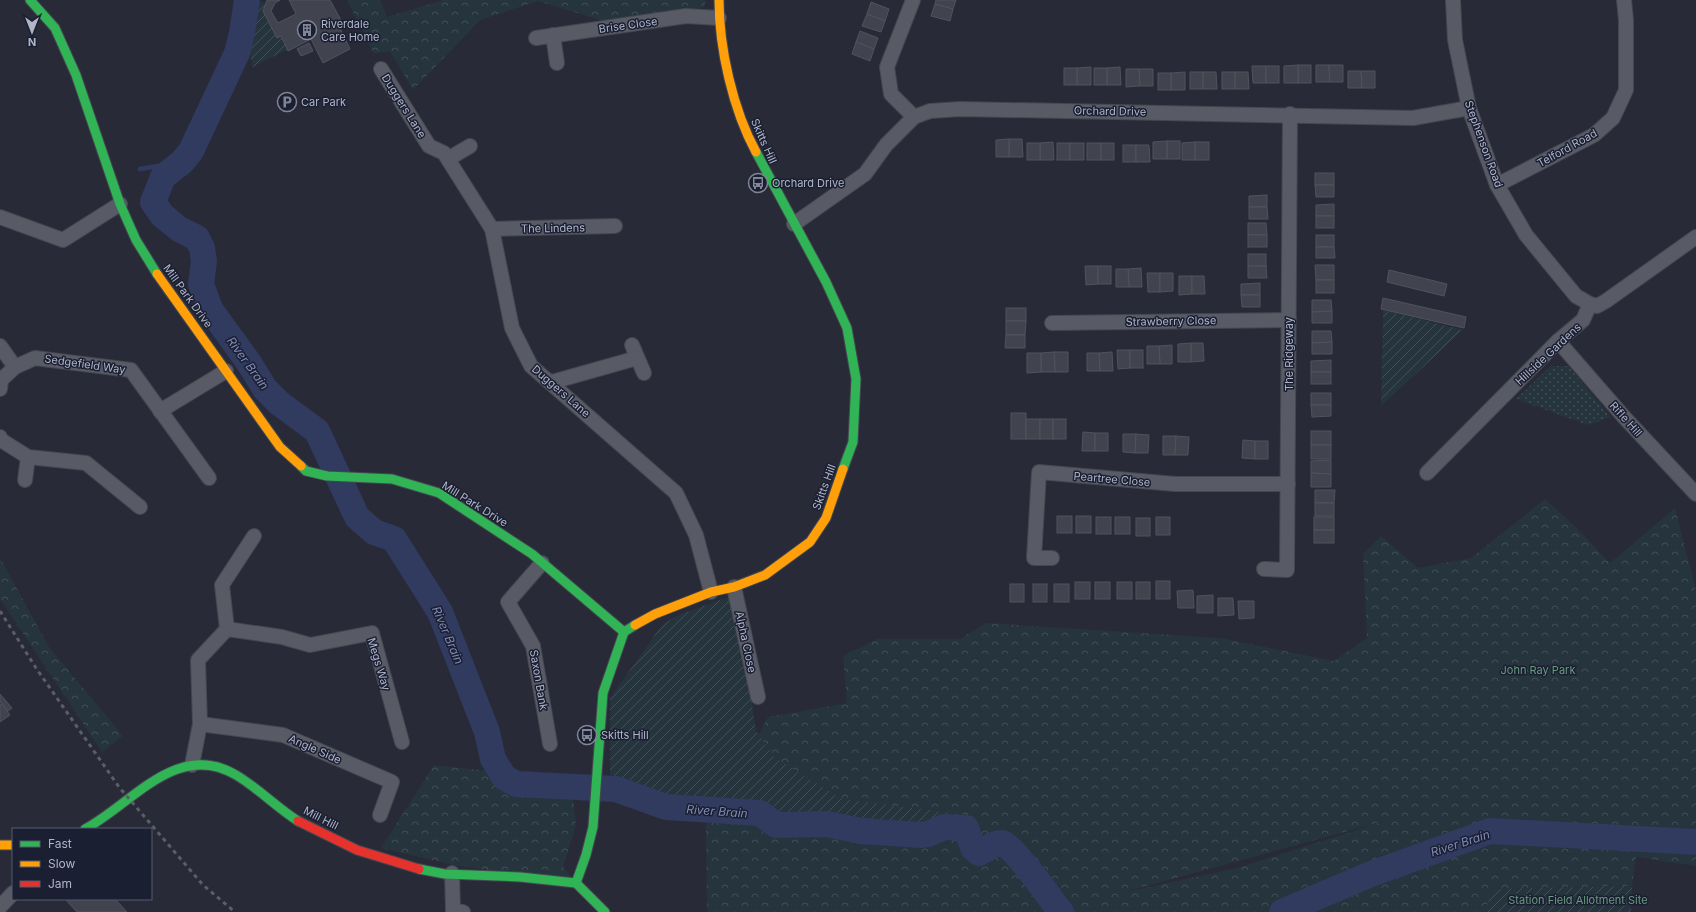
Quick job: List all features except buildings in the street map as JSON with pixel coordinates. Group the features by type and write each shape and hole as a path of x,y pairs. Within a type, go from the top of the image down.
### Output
{"street":[{"name":"Mill Park Drive","path":"30,0 55,28 73,68 120,204 136,240 280,447 306,471 327,476 392,478 439,493 542,563 624,632"},
{"name":"Skitts Hill","path":"624,632 655,614 710,592 734,587 765,575 810,542 826,518 853,442 856,379 847,328 826,282 746,134 729,76 719,18 719,0"},
{"path":"913,0 887,67 892,94 914,117"},
{"name":"Stephenson Road","path":"1453,0 1455,40 1469,108 1497,185 1526,234 1576,296 1590,304"},
{"name":"Telford Road","path":"1497,185 1594,134 1614,118 1626,90 1626,20 1624,0"},
{"name":"Brise Close","path":"536,38 686,16 719,18"},
{"path":"553,35 557,62"},
{"name":"Duggers Lane","path":"381,69 429,146 444,153 492,229 512,328 531,366 552,382 676,493 696,535 710,592"},
{"name":"Orchard Drive","path":"794,224 865,174 886,145 914,117 930,111 960,109 1290,114 1413,118 1469,108"},
{"name":"The Ridgeway","path":"1264,569 1287,570 1290,114"},
{"path":"448,159 470,146"},
{"path":"0,217 63,240 120,204"},
{"name":"The Lindens","path":"492,229 615,226"},
{"path":"1590,304 1597,306 1606,301 1696,238"},
{"name":"Hillside Gardens","path":"1427,473 1558,341 1584,320 1590,304"},
{"name":"Strawberry Close","path":"1052,323 1289,320"},
{"name":"Rifle Hill","path":"1558,341 1624,416 1696,494"},
{"path":"632,345 644,373"},
{"path":"0,346 15,367"},
{"name":"Sedgefield Way","path":"0,389 1,380 15,367 35,358 131,370 209,478"},
{"path":"552,382 637,358"},
{"path":"160,411 226,371"},
{"path":"0,437 1,440 28,457 86,463 140,507"},
{"path":"25,480 28,457"},
{"name":"Peartree Close","path":"1052,558 1034,558 1039,472 1175,484 1288,484"},
{"path":"192,765 200,724 198,660 227,630 222,585 254,536"},
{"name":"Saxon Bank","path":"542,563 508,602 533,646 550,744"},
{"name":"Alpha Close","path":"734,587 758,697"},
{"name":"Megs Way","path":"227,630 282,637 310,645 372,633 402,742"},
{"path":"604,912 576,882 586,855 593,827 603,693 624,632"},
{"name":"Angle Side","path":"200,724 284,735 392,782 380,815"},
{"name":"Mill Hill","path":"86,828 160,775 192,765 209,764 245,779 272,804 312,829 376,856 407,867 439,873 576,882"},
{"path":"0,846 12,845"},
{"path":"452,874 456,911"},
{"path":"0,907 12,894"}],"green space":[{"path":"347,0 380,0 387,17 443,0 706,0 704,7 610,23 538,1 480,20 413,90 390,51 374,54"},
{"path":"256,1 266,4 263,11 277,38 281,36 288,51 284,51 253,67 249,34 251,17"},
{"path":"1383,310 1463,330 1381,406 1383,319"},
{"path":"1551,366 1568,366 1611,417 1588,425 1516,399"},
{"name":"John Ray Park","path":"1545,499 1575,526 1610,563 1675,508 1696,591 1696,866 1636,857 1632,886 1491,889 1486,912 707,912 705,764 735,777 768,717 847,703 843,656 877,639 960,639 986,623 1220,638 1334,661 1367,638 1363,554 1381,536 1418,568 1471,558","holes":["1385,821 1237,868 1126,892"]},
{"path":"0,558 49,647 123,736 102,752 0,599"},
{"path":"731,596 742,640 756,731 775,758 842,799 974,816 923,827 828,814 789,818 763,805 691,802 610,779 610,698 661,626 676,616"},
{"path":"434,765 499,772 520,794 573,797 576,825 563,867 576,883 453,865 381,848"},
{"name":"Station Field Allotment Site","path":"1632,886 1631,912 1486,912 1491,889"}],"waterway":[{"name":"River Brain","path":"247,0 242,33 237,53 191,151 182,162 163,177 153,202 162,215 179,229 197,238 202,248 204,261 201,284 210,309 249,363 265,389 279,403 317,431 357,517 374,532 394,539 440,612 487,732 493,759 504,777 516,784 616,789 666,807 760,813 776,825 827,824 861,831 920,835 928,834 944,827 966,828 973,848 979,853 999,843 1007,846 1015,853 1061,912"},
{"path":"140,169 169,164 191,151"},
{"name":"River Brain","path":"1282,912 1371,874 1490,831 1696,842"}],"railway":[{"path":"0,611 36,668 119,787 203,885 235,912"}],"traffic: fast":[{"path":"30,0 55,28 76,75 120,204 136,240 157,274"},
{"path":"756,152 826,282 847,328 856,379 853,442 843,469"},
{"path":"301,466 306,471 327,476 392,479 439,493 532,554 624,632"},
{"path":"576,883 586,855 593,827 603,693 624,632 635,625"},
{"path":"87,828 156,780 175,770 194,765 214,766 236,775 298,821"},
{"path":"419,869 445,874 520,877 576,883"},
{"path":"576,883 605,912"}],"traffic: slow":[{"path":"719,0 722,38 729,78 734,98 756,152"},
{"path":"157,274 280,447 301,466"},
{"path":"635,625 655,614 711,592 734,587 765,575 810,542 826,518 843,469"},
{"path":"0,845 12,845"}],"traffic: jam":[{"path":"298,821 357,850 419,869"}],"place":[{"name":"Riverdale Care Home","path":"307,30"},
{"name":"Car Park","path":"287,102"},
{"name":"Orchard Drive","path":"758,183"},
{"name":"Skitts Hill","path":"587,735"}]}
